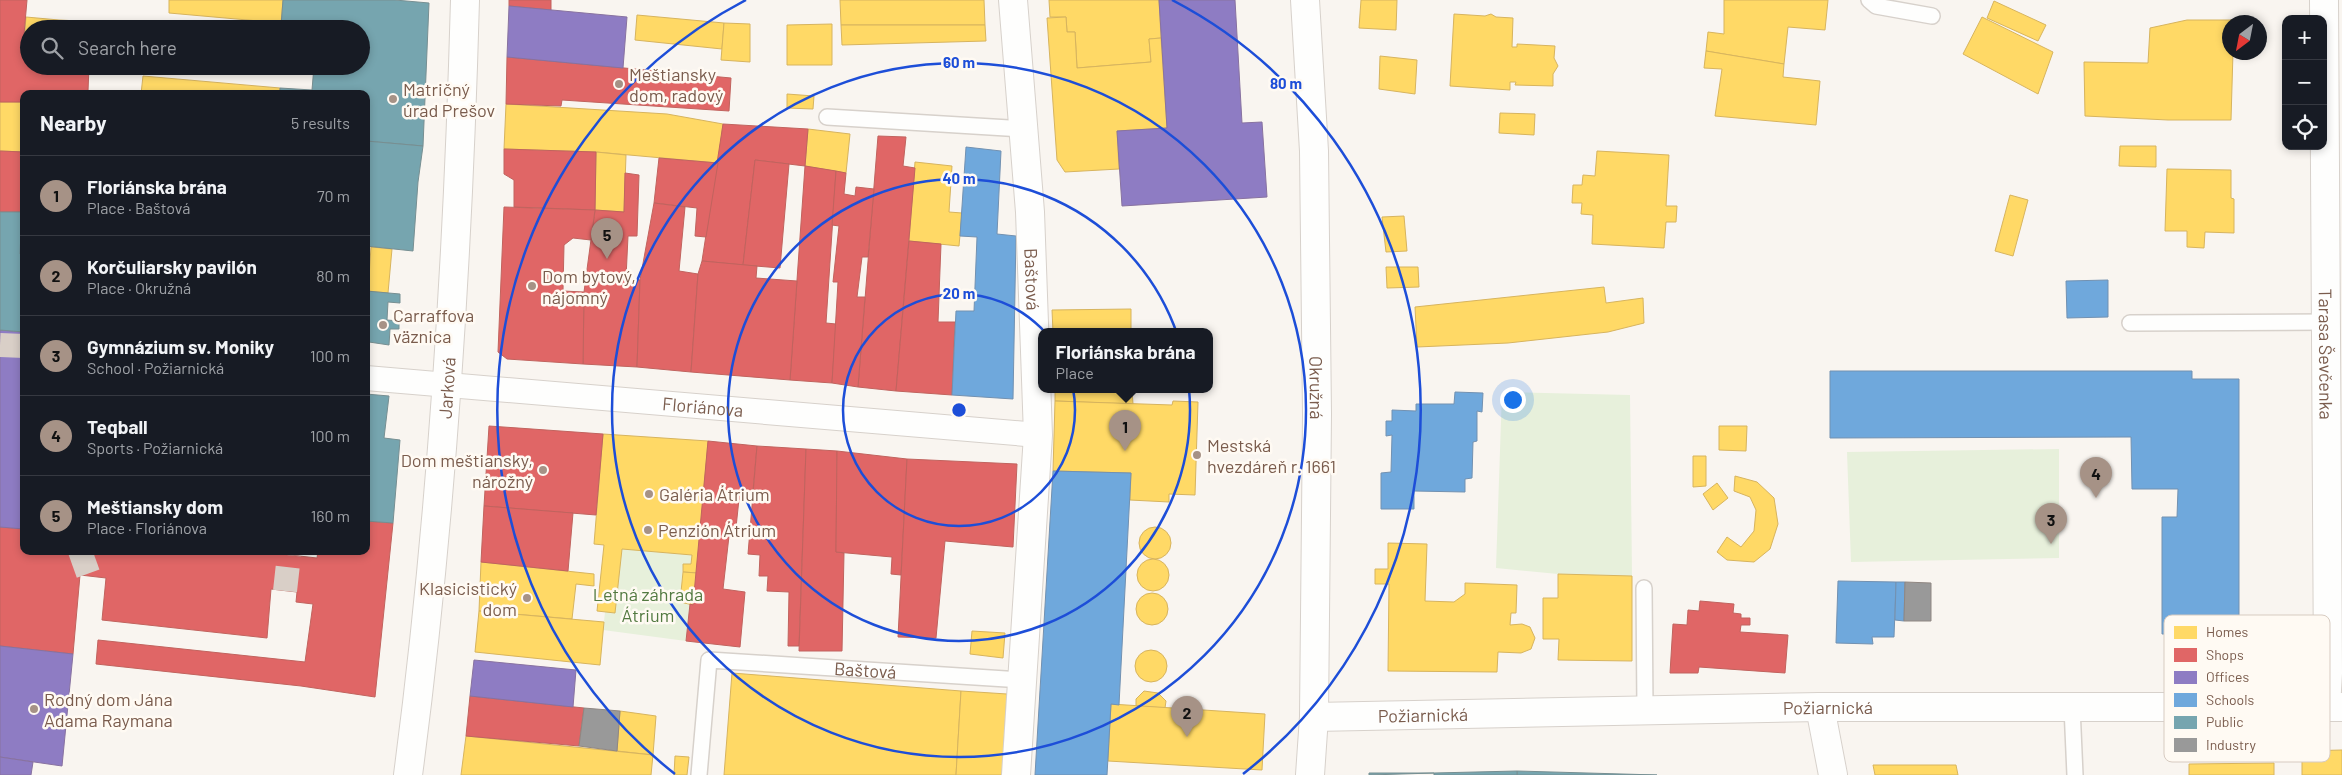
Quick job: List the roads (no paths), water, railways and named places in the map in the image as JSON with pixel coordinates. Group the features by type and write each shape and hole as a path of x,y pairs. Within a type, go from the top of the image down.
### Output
{"street":[{"name":"Jarková","path":"408,775 424,656 448,386 465,0"},
{"name":"Baštová","path":"1013,0 1030,212 1038,435 1016,775"},
{"name":"Okružná","path":"1305,0 1314,151 1317,387 1314,717 1310,775"},
{"name":"Tarasa Ševčenka","path":"2324,0 2333,35 2334,291 2326,322 2334,496 2334,707"},
{"name":"Floriánova","path":"370,378 1038,435"},
{"name":"Požiarnická","path":"1314,717 1820,707 2164,707"},
{"path":"1820,707 1833,775"}],"lane":[{"path":"1870,0 1876,6 1932,16"},
{"path":"827,117 1024,129"},
{"path":"2130,323 2326,322"},
{"path":"1644,588 1646,710"},
{"name":"Baštová","path":"699,775 710,660 1022,680"},
{"path":"2072,707 2075,775"}],"tunnel":[{"path":"0,345 20,346"},
{"path":"81,555 89,576"},
{"path":"285,591 289,555"}],"place":[{"name":"Meštiansky dom, radový","path":"619,84"},
{"name":"Matričný úrad Prešov","path":"393,99"},
{"name":"Meštiansky dom","path":"607,259"},
{"name":"Dom bytový, nájomný","path":"532,286"},
{"name":"Carraffova väznica","path":"383,325"},
{"name":"Floriánska brána","path":"1125,451"},
{"name":"Mestská hvezdáreň r. 1661","path":"1197,455"},
{"name":"Dom meštiansky, nárožný","path":"543,470"},
{"name":"Galéria Átrium","path":"649,494"},
{"name":"Teqball","path":"2096,498"},
{"name":"Penzión Átrium","path":"648,530"},
{"name":"Gymnázium sv. Moniky","path":"2051,544"},
{"name":"Klasicistický dom","path":"527,598"},
{"name":"Rodný dom Jána Adama Raymana","path":"34,709"},
{"name":"Korčuliarsky pavilón","path":"1187,737"}],"park label":[{"name":"Letná záhrada Átrium","path":"648,604"}]}
